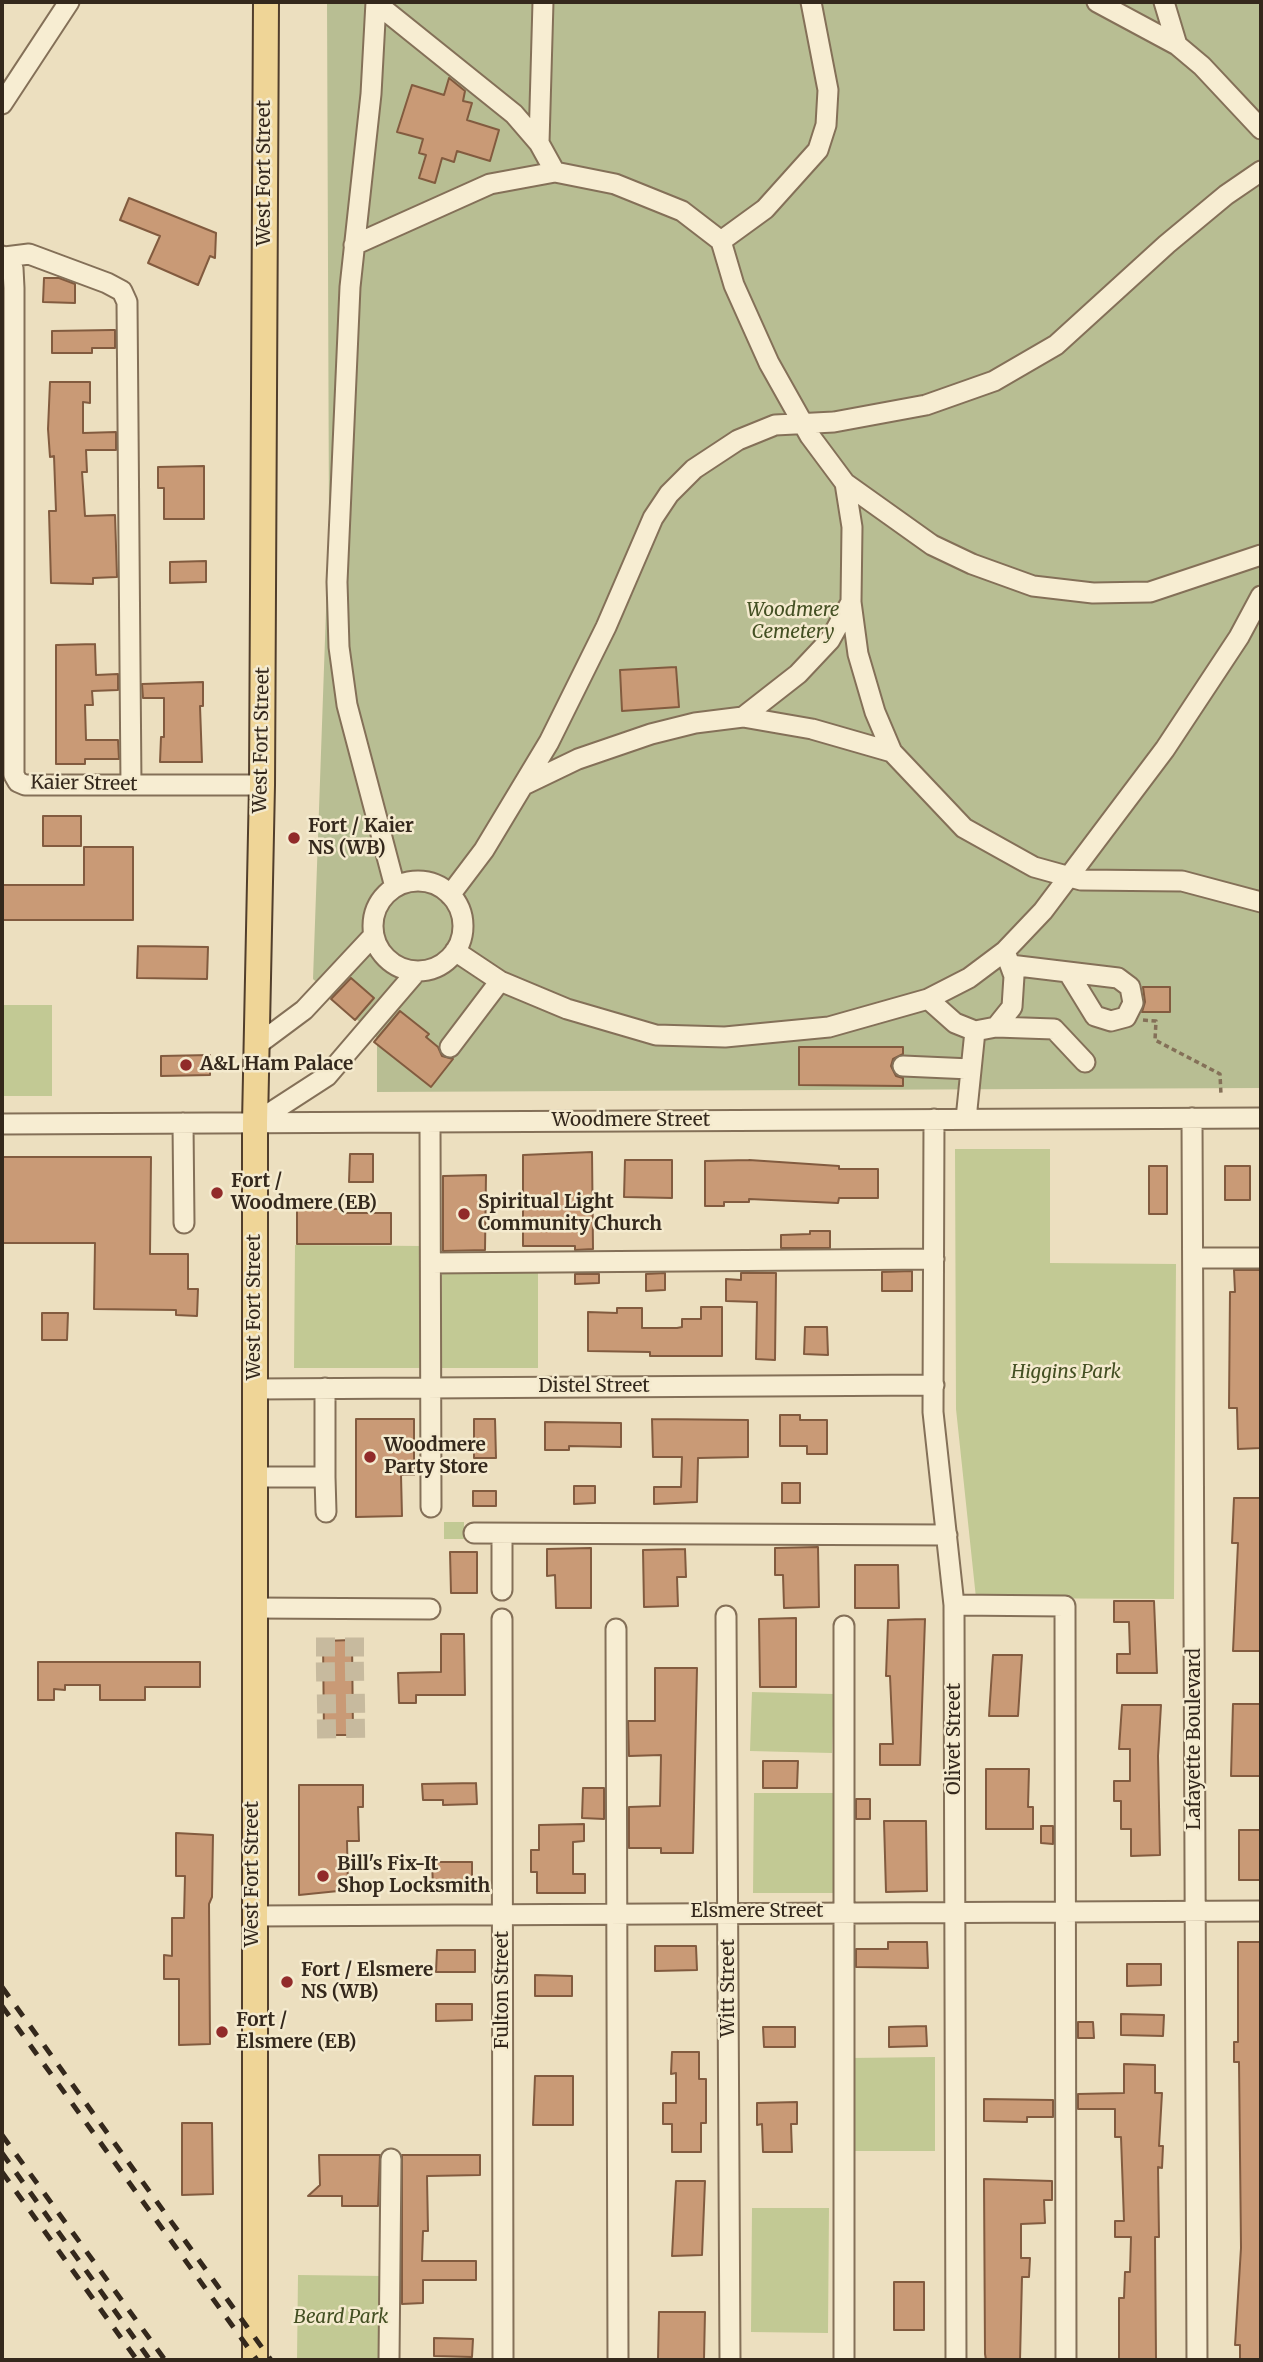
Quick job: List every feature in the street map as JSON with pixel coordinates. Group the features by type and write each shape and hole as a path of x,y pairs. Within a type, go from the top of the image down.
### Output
{"main road":[{"name":"West Fort Street","path":"255,2360 255,1123 262,785 266,2"}],"street":[{"path":"2,104 69,2"},
{"path":"376,2 514,114 539,143 555,172"},
{"path":"376,2 344,373 337,582 339,647 347,705 396,887"},
{"path":"539,143 543,2"},
{"path":"720,241 765,209 818,150 826,125 828,90 811,2"},
{"path":"1097,2 1177,45 1202,66 1261,129"},
{"path":"1164,2 1177,45"},
{"path":"450,895 484,850 549,743 606,627 641,543 669,494 694,469 738,440 775,425 834,422 926,405 995,381 1056,345 1177,235 1226,195 1261,171"},
{"path":"354,246 490,184 555,172 615,184 682,211 720,241 734,285 769,363 803,423 845,483 932,545 972,564 1033,586 1093,593 1150,592 1261,555"},
{"path":"3,257 29,254 107,283 122,291 127,302 131,785"},
{"name":"Kaier Street","path":"3,257 13,268 14,775 18,782 25,785 262,785"},
{"path":"845,483 852,527 851,602 858,654 875,712 891,752 964,828 1034,867 1068,877 1182,881 1261,902"},
{"path":"455,951 500,981 567,1009 656,1035 725,1037 829,1027 928,999 1008,958 1165,749 1239,637 1261,596"},
{"path":"743,717 798,674 830,640 851,602"},
{"path":"524,785 578,759 651,734 695,723 743,717 812,729 891,752"},
{"path":"418,881 433,883 450,895 462,916 463,930 455,951 438,967 417,971 409,971 389,961 374,935 374,914 381,901 396,887 418,881"},
{"path":"257,1045 304,1010 374,935"},
{"path":"1008,958 1068,972 1118,978 1130,987 1133,1003 1126,1017 1111,1021 1095,1016 1068,972"},
{"path":"996,1027 1012,1007 1014,976 1008,958"},
{"path":"255,1123 327,1076 417,971"},
{"path":"450,1046 500,981"},
{"path":"928,999 955,1023 975,1031 996,1027 1054,1029 1084,1062"},
{"path":"966,1119 975,1031"},
{"path":"903,1066 971,1069"},
{"name":"Lafayette Boulevard","path":"1192,1118 1197,2360"},
{"name":"Woodmere Street","path":"2,1124 1261,1118"},
{"name":"Olivet Street","path":"934,1119 933,1412 954,1605 956,2360"},
{"path":"430,1122 430,1507"},
{"path":"183,1123 184,1223"},
{"path":"1193,1258 1261,1258"},
{"path":"431,1263 934,1259"},
{"name":"Distel Street","path":"254,1389 934,1385"},
{"path":"326,1388 326,1512"},
{"path":"254,1477 324,1477"},
{"path":"474,1533 947,1535"},
{"path":"502,1534 502,1590"},
{"path":"954,1605 1065,1606 1063,1912 1066,2360"},
{"path":"254,1608 430,1609"},
{"name":"Witt Street","path":"726,1616 730,2360"},
{"name":"Fulton Street","path":"502,1619 503,2360"},
{"path":"844,1626 844,2360"},
{"path":"616,1629 618,2360"},
{"name":"Elsmere Street","path":"253,1916 616,1912 1261,1911"},
{"path":"389,2360 391,2159"}],"path":[{"path":"1126,1017 1156,1021 1155,1040 1220,1074 1222,1096"}],"green space":[{"name":"Woodmere Cemetery","path":"327,2 1261,2 1261,1088 377,1092 377,1038 313,979 329,526"},
{"path":"2,1005 52,1005 52,1096 2,1096"},
{"name":"Higgins Park","path":"955,1149 1050,1149 1050,1263 1176,1264 1174,1599 976,1598 956,1409"},
{"path":"295,1245 421,1246 421,1368 294,1368"},
{"path":"442,1269 538,1269 538,1368 442,1368"},
{"path":"444,1522 464,1522 464,1539 444,1539"},
{"path":"752,1692 834,1694 832,1753 750,1751"},
{"path":"754,1793 834,1793 834,1893 753,1893"},
{"path":"935,2057 935,2151 850,2151 850,2058"},
{"path":"752,2208 829,2208 828,2333 751,2332"},
{"name":"Beard Park","path":"298,2275 384,2276 383,2360 297,2360"}],"building":[{"path":"449,78 465,91 463,101 472,103 467,120 499,130 490,161 457,151 454,162 442,158 435,183 419,178 426,155 419,153 423,139 397,132 412,85 444,95"},
{"path":"129,198 216,233 215,258 210,256 198,285 148,263 160,236 120,220"},
{"path":"44,278 59,278 75,284 75,303 43,302"},
{"path":"115,330 115,348 92,348 92,353 52,353 52,331"},
{"path":"50,382 90,382 90,403 83,402 83,433 116,432 116,450 86,450 87,472 82,472 85,516 115,515 117,577 93,578 93,584 51,583 49,511 56,511 54,456 50,457 48,429"},
{"path":"204,466 204,519 164,519 164,488 158,488 158,467"},
{"path":"206,561 206,582 170,583 170,562"},
{"path":"95,644 96,675 118,674 118,690 92,691 93,705 85,705 86,740 118,740 119,759 85,759 85,764 56,764 56,645"},
{"path":"676,667 679,707 622,711 620,670"},
{"path":"203,682 203,706 200,706 202,762 160,762 161,737 164,737 164,698 143,698 142,684"},
{"path":"43,816 81,816 81,846 43,846"},
{"path":"84,847 133,847 133,920 2,920 2,885 84,885"},
{"path":"138,946 208,947 207,979 137,978"},
{"path":"351,978 374,998 355,1020 331,999"},
{"path":"1143,987 1170,987 1170,1012 1142,1012 1145,1002"},
{"path":"400,1011 429,1034 426,1037 438,1047 442,1056 453,1059 431,1087 374,1042"},
{"path":"799,1047 903,1047 903,1054 893,1059 891,1066 896,1076 903,1078 903,1086 799,1085"},
{"name":"A&L Ham Palace","path":"210,1055 210,1075 161,1076 161,1056"},
{"path":"592,1152 593,1249 575,1250 575,1246 523,1246 523,1155"},
{"path":"350,1154 373,1154 373,1182 349,1182"},
{"path":"2,1157 151,1157 150,1254 188,1254 188,1289 198,1289 197,1316 176,1315 176,1310 94,1309 95,1243 2,1243"},
{"path":"625,1160 672,1160 672,1198 624,1197"},
{"path":"749,1160 839,1166 839,1169 878,1169 878,1198 839,1198 838,1203 749,1199 749,1202 724,1202 724,1206 705,1206 705,1161"},
{"path":"1149,1166 1167,1166 1167,1214 1149,1214"},
{"path":"1225,1166 1250,1166 1250,1200 1225,1200"},
{"name":"Spiritual Light Community Church","path":"486,1175 485,1250 443,1251 443,1176"},
{"path":"297,1209 341,1209 341,1213 391,1213 391,1244 297,1244"},
{"path":"810,1231 830,1231 830,1248 781,1248 781,1235 810,1234"},
{"path":"1234,1270 1261,1270 1261,1448 1238,1449 1237,1408 1229,1408 1230,1292 1235,1292"},
{"path":"912,1271 912,1291 882,1291 882,1272"},
{"path":"665,1273 665,1290 646,1291 646,1274"},
{"path":"741,1273 776,1273 775,1360 756,1359 757,1302 726,1301 726,1279 741,1280"},
{"path":"575,1274 599,1274 599,1283 575,1284"},
{"path":"701,1307 722,1307 722,1356 650,1356 650,1352 588,1351 588,1312 617,1313 617,1308 642,1308 642,1328 677,1328 682,1327 682,1319 701,1319"},
{"path":"42,1313 68,1313 67,1340 42,1340"},
{"path":"805,1327 827,1327 828,1355 804,1354"},
{"path":"780,1415 800,1415 800,1420 827,1420 827,1454 807,1454 807,1446 780,1446"},
{"path":"356,1419 414,1419 414,1475 401,1475 402,1516 356,1517"},
{"path":"474,1419 495,1419 496,1458 474,1458"},
{"path":"652,1419 748,1420 748,1457 698,1458 697,1502 654,1504 654,1487 681,1487 682,1457 653,1457"},
{"path":"545,1422 621,1423 621,1447 569,1446 569,1450 545,1450"},
{"path":"782,1483 800,1483 800,1503 782,1503"},
{"path":"574,1486 595,1486 595,1503 574,1504"},
{"path":"473,1491 496,1491 496,1506 473,1506"},
{"path":"1234,1498 1261,1498 1261,1651 1233,1651 1238,1543 1232,1543"},
{"path":"818,1547 819,1607 784,1608 783,1575 775,1575 775,1548"},
{"path":"591,1548 591,1608 556,1608 555,1575 547,1576 547,1549"},
{"path":"685,1549 686,1577 677,1577 678,1606 644,1607 643,1550"},
{"path":"450,1552 477,1552 477,1593 451,1593"},
{"path":"855,1565 898,1565 899,1608 855,1608"},
{"path":"1114,1601 1154,1601 1157,1673 1117,1673 1117,1654 1130,1654 1129,1622 1114,1622"},
{"path":"796,1618 796,1687 760,1687 759,1619"},
{"path":"925,1619 920,1765 880,1765 880,1744 893,1744 890,1676 886,1676 888,1620"},
{"path":"441,1634 464,1634 465,1695 416,1695 416,1703 399,1703 398,1673 441,1672"},
{"path":"352,1640 353,1735 324,1735 323,1641"},
{"path":"993,1655 1022,1655 1018,1716 989,1716"},
{"path":"38,1662 200,1662 200,1687 145,1687 145,1700 100,1700 100,1685 65,1685 65,1690 54,1689 54,1700 38,1700"},
{"path":"655,1668 697,1668 693,1853 661,1853 661,1848 629,1848 629,1807 660,1806 661,1755 629,1756 628,1721 655,1721"},
{"path":"1233,1704 1261,1704 1261,1776 1231,1776"},
{"path":"1122,1705 1161,1705 1158,1756 1160,1855 1131,1856 1131,1829 1121,1829 1121,1801 1114,1801 1114,1781 1130,1781 1130,1749 1119,1749"},
{"path":"763,1761 798,1761 797,1788 763,1788"},
{"path":"986,1769 1029,1769 1028,1807 1033,1807 1033,1829 986,1829"},
{"path":"476,1783 477,1804 443,1805 443,1800 423,1800 422,1784"},
{"path":"299,1785 363,1785 363,1807 358,1807 359,1841 347,1841 348,1890 299,1895"},
{"path":"583,1788 604,1788 604,1819 582,1818"},
{"path":"856,1799 870,1799 870,1819 856,1819"},
{"path":"884,1821 926,1821 927,1891 886,1892"},
{"path":"584,1824 584,1841 573,1842 573,1874 585,1874 585,1893 537,1893 537,1872 531,1872 531,1850 539,1850 539,1825"},
{"path":"1041,1826 1053,1826 1053,1844 1041,1843"},
{"path":"1239,1830 1261,1830 1261,1880 1239,1880"},
{"path":"176,1833 213,1835 212,1897 209,1904 210,2044 179,2045 179,1979 164,1979 164,1955 172,1956 172,1918 184,1918 185,1876 176,1876"},
{"path":"432,1862 472,1862 472,1886 433,1887"},
{"path":"888,1942 927,1942 928,1968 856,1967 856,1949 888,1949"},
{"path":"1238,1942 1261,1942 1261,2360 1240,2360 1240,2345 1235,2345 1241,2248 1239,2062 1234,2062 1234,2042 1238,2042"},
{"path":"655,1946 696,1946 697,1970 655,1971"},
{"path":"437,1950 475,1950 475,1972 436,1972"},
{"path":"1127,1964 1161,1964 1161,1985 1127,1986"},
{"path":"535,1975 572,1976 572,1996 535,1996"},
{"path":"436,2004 472,2004 472,2020 436,2021"},
{"path":"1121,2014 1164,2015 1163,2036 1121,2035"},
{"path":"1078,2022 1093,2022 1094,2038 1078,2038"},
{"path":"926,2026 927,2046 889,2047 889,2027"},
{"path":"763,2027 795,2027 795,2047 764,2047"},
{"path":"672,2052 699,2052 699,2079 706,2079 706,2123 701,2123 701,2152 672,2152 672,2124 663,2124 663,2103 676,2103 676,2073 671,2074"},
{"path":"1124,2064 1155,2065 1155,2093 1162,2093 1159,2146 1163,2146 1162,2168 1158,2167 1159,2237 1155,2237 1156,2360 1119,2360 1119,2298 1124,2298 1125,2272 1130,2272 1131,2237 1115,2237 1115,2221 1124,2221 1121,2137 1115,2137 1115,2109 1078,2109 1078,2094 1124,2093"},
{"path":"535,2076 573,2076 573,2125 533,2125"},
{"path":"984,2099 1053,2100 1053,2117 1027,2117 1027,2122 984,2121"},
{"path":"797,2102 797,2124 791,2124 792,2152 763,2152 762,2124 757,2125 757,2103"},
{"path":"182,2123 212,2123 213,2194 182,2195"},
{"path":"319,2155 380,2155 378,2206 342,2206 342,2196 308,2196 320,2185"},
{"path":"402,2155 480,2155 480,2175 427,2176 428,2231 423,2231 422,2261 476,2261 476,2280 423,2280 423,2303 402,2304"},
{"path":"984,2179 1052,2181 1052,2200 1044,2200 1045,2223 1021,2224 1021,2258 1030,2258 1029,2277 1022,2277 1020,2360 986,2360"},
{"path":"676,2181 705,2181 702,2255 672,2256"},
{"path":"894,2282 924,2282 924,2330 894,2330"},
{"path":"659,2312 705,2312 704,2359 658,2359"},
{"path":"434,2338 473,2339 472,2357 434,2356"}],"tunnel":[{"path":"316,1647 371,1647"},
{"path":"316,1672 372,1671"},
{"path":"317,1704 372,1703"},
{"path":"317,1729 373,1728"}],"railway":[{"path":"2,1987 271,2360"},
{"path":"2,2006 257,2360"},
{"path":"2,2135 165,2360"},
{"path":"2,2153 150,2360"},
{"path":"2,2172 137,2360"}],"place":[{"name":"Fort / Kaier NS (WB)","path":"294,838"},
{"name":"A&L Ham Palace","path":"186,1065"},
{"name":"Fort / Woodmere (EB)","path":"217,1193"},
{"name":"Spiritual Light Community Church","path":"464,1214"},
{"name":"Woodmere Party Store","path":"370,1457"},
{"name":"Bill's Fix-It Shop Locksmith","path":"323,1876"},
{"name":"Fort / Elsmere NS (WB)","path":"287,1982"},
{"name":"Fort / Elsmere (EB)","path":"222,2032"}]}
